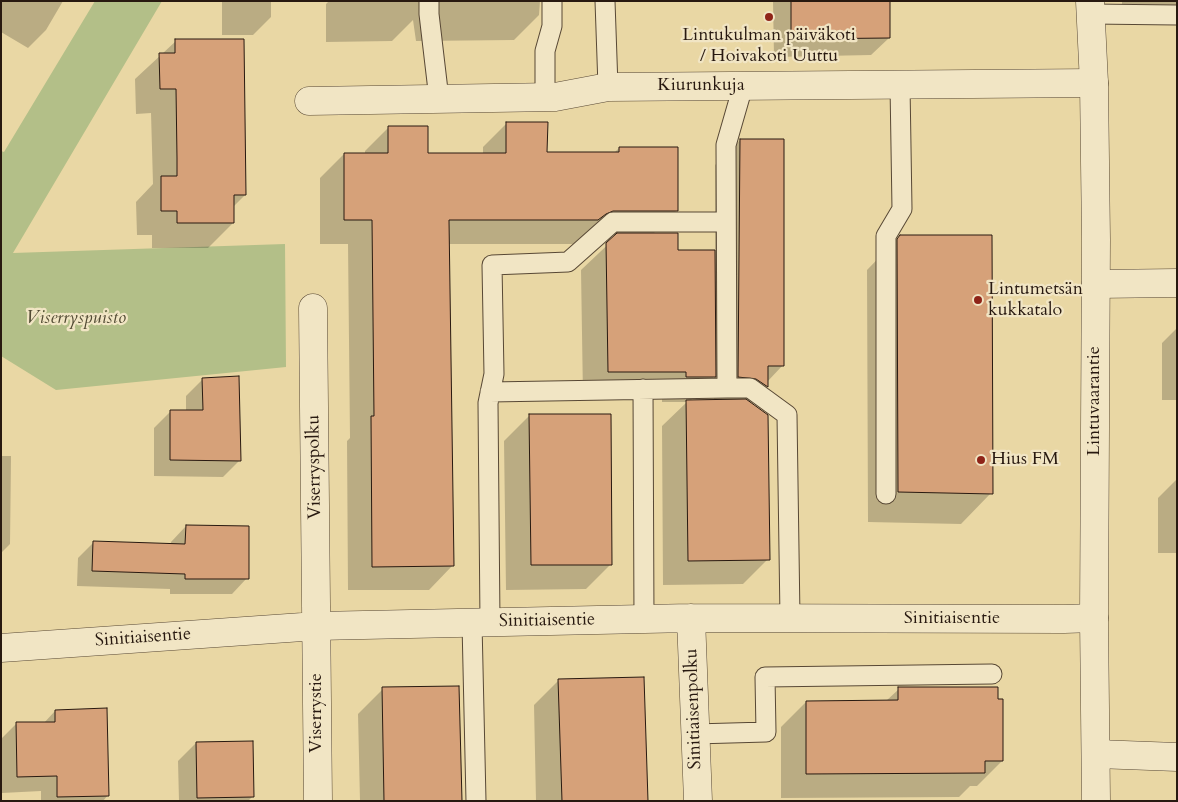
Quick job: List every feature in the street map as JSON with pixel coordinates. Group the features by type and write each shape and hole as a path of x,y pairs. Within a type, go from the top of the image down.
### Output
{"street":[{"name":"Lintuvaarantie","path":"1090,8 1094,83 1096,284 1094,618 1097,754 1096,801"},
{"name":"Kiurunkuja","path":"309,101 555,97 608,87 1094,83"},
{"path":"1096,284 1177,283"},
{"name":"Viserryspolku","path":"313,308 317,626"},
{"name":"Sinitiaisentie","path":"1,648 317,626 644,618 1094,618"},
{"name":"Sinitiaisenpolku","path":"690,618 698,801"},
{"name":"Viserrystie","path":"317,626 318,801"},
{"path":"1097,754 1177,757"}],"lane":[{"path":"429,1 439,99"},
{"path":"545,97 545,51 552,26 552,1"},
{"path":"605,1 608,87"},
{"path":"1090,8 1177,15"},
{"path":"886,494 886,236 902,209 900,85"},
{"path":"727,388 726,144 743,86"},
{"path":"476,801 488,403 494,374 492,265 568,262 613,222 725,222"},
{"path":"490,392 750,388 787,415 790,618"},
{"path":"643,389 644,618"},
{"path":"695,734 766,732 765,677 992,674"}],"green space":[{"name":"Viserryspuisto","path":"95,1 162,1 13,253 285,244 286,367 56,390 1,356 1,151 4,152"}],"building":[{"path":"791,1 890,1 890,38 791,39"},
{"path":"175,39 244,39 246,195 234,195 234,223 177,223 177,211 161,211 161,176 177,176 177,158 176,89 160,89 159,53 175,53"},
{"path":"506,122 548,122 547,152 619,152 619,147 678,147 678,211 613,211 598,220 449,220 454,566 372,567 371,416 374,416 372,220 344,220 344,153 388,153 388,126 428,126 428,153 506,153"},
{"path":"740,139 784,139 784,366 768,366 768,387 756,379 738,377"},
{"path":"617,233 678,233 678,250 715,250 716,377 686,377 686,372 608,372 606,243"},
{"path":"900,235 992,235 993,494 898,492 897,239"},
{"path":"239,376 241,461 170,460 170,410 203,410 202,378"},
{"path":"746,399 768,415 770,560 688,561 686,400"},
{"path":"529,414 611,414 612,565 531,565"},
{"path":"186,525 249,526 249,579 185,579 185,574 92,571 93,541 185,544"},
{"path":"644,677 648,801 562,801 558,679"},
{"path":"459,686 462,801 384,801 382,687"},
{"path":"898,687 998,687 998,699 1003,699 1003,761 985,761 985,773 806,774 806,701 898,700"},
{"path":"107,708 109,796 57,797 57,776 17,777 16,722 55,722 55,710"},
{"path":"253,741 254,797 197,798 196,742"}],"place":[{"name":"Lintukulman päiväkoti / Hoivakoti Uuttu","path":"769,17"},
{"name":"Lintumetsän kukkatalo","path":"978,300"},
{"name":"Hius FM","path":"981,460"}]}
